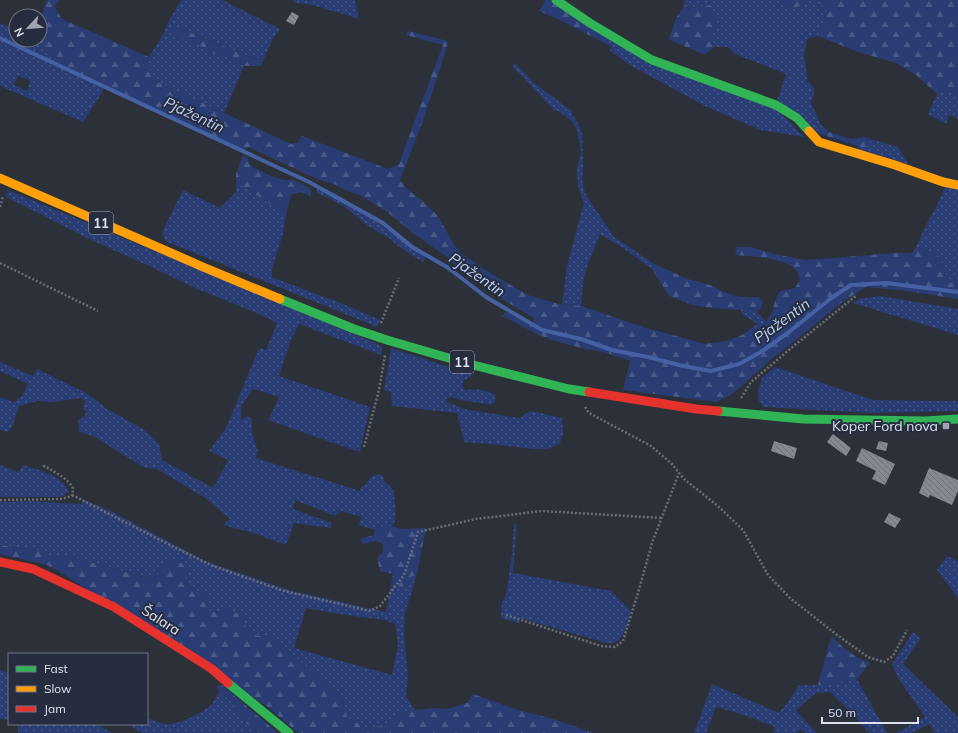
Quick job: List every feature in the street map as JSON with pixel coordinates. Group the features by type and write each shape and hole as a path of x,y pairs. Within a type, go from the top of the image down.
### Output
{"main road":[{"path":"556,0 590,23 652,60 776,105 797,118 820,142 895,165 943,182 958,185"},
{"name":"11","path":"0,178 203,267 354,329 469,364 569,389 696,409 803,419 925,421 958,419"},
{"name":"Šalara","path":"0,562 32,569 114,607 212,669 289,733"}],"path":[{"path":"0,263 98,311"},
{"path":"375,336 399,278"},
{"path":"732,412 751,382 857,295"},
{"path":"364,447 379,390 388,340"},
{"path":"584,406 589,413 651,446 672,464 684,479 743,530 768,575 790,598 868,657 884,662 893,656 907,630"},
{"path":"42,466 53,470 71,484 73,490 72,495"},
{"path":"506,615 602,646 615,647 623,641 652,543 679,472"},
{"path":"72,495 213,566 284,591 370,611 380,606 404,575 418,532 476,519 542,511 662,518"},
{"path":"0,500 61,499 72,495"}],"green space":[{"path":"46,0 60,0 54,6 62,19 149,57 149,69 155,81 291,144 297,143 302,136 388,169 399,164 443,45 406,35 408,31 448,41 421,126 400,180 408,190 438,216 453,243 461,253 490,273 528,295 559,304 581,306 643,327 705,344 727,341 742,335 758,324 766,322 772,313 775,301 780,291 795,288 800,280 797,271 786,263 768,258 735,255 737,247 751,247 774,254 805,260 892,253 912,253 916,247 937,254 951,283 958,280 958,299 906,291 866,287 841,303 769,361 732,394 717,402 623,390 630,361 604,352 581,348 552,340 502,316 506,312 533,325 534,318 483,286 386,211 360,195 347,191 334,184 317,179 248,147 244,151 154,108 83,79 55,60 48,47 48,8 44,8"},
{"path":"181,0 222,0 280,29 273,39 264,59 253,58 174,26 172,34 195,43 213,53 230,58 244,66 224,113 155,81 149,69 149,57 165,31 167,24"},
{"path":"293,0 355,0 359,19 313,5 296,3"},
{"path":"543,0 550,0 611,38 606,44 560,20 539,11 545,1"},
{"path":"684,0 779,0 784,4 797,9 804,0 812,0 822,5 825,19 818,36 807,39 804,55 807,81 814,88 811,103 821,125 817,133 776,103 786,74 735,54 728,47 714,47 709,35 711,5 683,8"},
{"path":"779,0 804,0 797,9 784,4"},
{"path":"812,0 958,0 958,95 941,89 937,94 916,75 896,63 858,52 818,36 825,19 822,5"},
{"path":"711,5 718,24 709,35 714,47 705,55 670,40 669,38 676,18 683,8"},
{"path":"0,23 8,26 8,48 48,47 55,60 83,79 104,87 83,122 0,86","holes":["18,76 30,81 27,91 14,85"]},
{"path":"174,26 253,58 264,59 261,66 244,66 230,58 213,53 195,43 171,34"},
{"path":"611,38 776,108 804,137 760,130 705,106 635,68 610,51 611,47 606,44"},
{"path":"515,63 534,83 573,112 572,115 578,123 582,133 582,180 585,192 615,238 654,264 652,269 623,248 600,234 586,269 581,306 562,304 567,265 584,203 578,186 577,171 581,150 577,130 573,122 558,111 555,111 513,67"},
{"path":"941,89 958,95 958,119 949,115 946,124 928,114 937,94"},
{"path":"821,125 829,132 851,139 864,137 868,138 870,144 867,149 817,133"},
{"path":"868,138 898,147 908,164 855,148 870,144"},
{"path":"243,155 247,157 251,166 271,176 301,183 311,190 311,197 301,192 291,195 286,214 236,182 236,173"},
{"path":"236,182 286,214 283,234 272,269 272,277 334,300 380,320 377,327 165,241 162,232 183,190 220,208 236,192"},
{"path":"946,185 958,187 958,280 951,283 937,254 916,247"},
{"path":"319,187 337,194 397,235 406,239 423,253 425,259 423,262 367,225 342,205 316,192"},
{"path":"8,190 382,346 381,355 299,324 291,340 279,376 370,407 360,452 268,420 279,397 253,389 241,406 241,420 248,416 252,420 253,435 258,450 256,458 360,491 361,487 366,485 368,480 372,477 382,475 385,482 394,491 395,521 392,526 384,526 375,530 359,525 361,517 341,511 335,516 295,500 293,509 332,523 331,528 294,523 286,545 253,533 223,525 230,519 207,499 157,469 145,468 93,436 79,432 78,420 84,417 86,413 83,407 85,401 81,398 54,402 38,401 19,406 13,425 9,432 0,430 0,397 14,402 22,396 28,384 0,371 0,362 33,376 37,369 88,394 107,409 143,429 159,444 162,460 213,488 228,460 209,451 226,428 259,348 266,350 277,323 259,314 195,288 89,239 6,197"},
{"path":"654,264 688,279 710,285 724,292 740,297 759,297 763,302 761,308 757,311 710,308 693,305 669,296 652,269"},
{"path":"880,296 958,309 958,335 853,303 859,299"},
{"path":"740,309 757,311 766,322 758,324 743,315"},
{"path":"391,348 473,375 463,381 462,386 465,390 484,391 495,395 495,402 492,405 460,400 452,397 447,398 447,402 464,409 519,418 531,411 562,418 563,433 560,444 547,449 533,449 464,442 457,413 392,406 391,392 384,391"},
{"path":"775,367 873,400 958,401 958,411 872,413 763,407 759,401 758,392 762,378"},
{"path":"0,465 18,472 23,465 43,471 61,481 69,492 61,497 0,497"},
{"path":"82,499 111,511 205,561 292,591 386,612 392,579 400,587 406,586 411,577 417,574 405,614 404,636 408,676 406,696 415,710 398,714 382,726 366,728 347,717 341,695 270,636 258,636 245,626 218,611 210,612 207,597 204,593 195,591 185,583 166,561 159,574 151,579 68,556 56,558 40,551 0,545 0,502 31,501 82,503","holes":["306,608 385,620 395,624 398,645 392,675 294,648"]},
{"path":"517,524 513,573 611,591 631,610 625,630 617,641 613,643 606,643 520,618 519,623 501,618 502,602 506,595 512,554 514,525"},
{"path":"384,526 392,526 401,529 426,528 417,574 411,577 406,586 400,587 392,579 393,574 380,571 377,558 383,552 383,544 377,541 363,544 360,539 374,535 375,530"},
{"path":"0,545 40,551 56,558 68,556 150,579 159,574 166,561 178,561 187,567 185,584 195,591 204,593 207,597 210,612 218,611 225,607 242,616 245,626 258,636 270,636 341,695 347,717 366,728 382,726 398,714 415,710 436,708 447,709 467,703 473,694 518,710 553,719 594,733 298,733 268,707 65,575 47,565 0,554"},
{"path":"947,556 958,561 958,598 937,570"},
{"path":"913,632 919,636 920,639 903,664 958,717 958,733 935,733 929,724 912,733 896,733 925,717 898,678 892,664"},
{"path":"833,637 850,652 870,663 857,679 825,686 818,685 830,640"},
{"path":"0,670 8,673 8,720 0,719"},
{"path":"857,679 887,733 869,733 830,692 816,693 796,710 817,733 805,733 801,729 796,733 774,733 775,727 741,714 716,707 706,733 694,733 712,684 779,713 799,685 825,686"},
{"path":"222,685 278,733 258,733 244,721 231,701 219,692 217,686"},
{"path":"219,692 231,701 244,721 256,733 142,733 129,725 148,725 148,718 165,724 176,723 198,714 213,703"},
{"path":"18,725 99,725 112,733 18,733"}],"building":[{"path":"292,12 299,16 294,25 286,21"},
{"path":"833,434 851,448 846,456 827,442"},
{"path":"774,441 797,448 794,459 771,451"},
{"path":"879,441 888,443 886,451 876,449"},
{"path":"862,448 895,464 885,485 872,479 876,471 856,461"},
{"path":"929,468 958,480 958,491 952,505 930,495 929,498 919,493"},
{"path":"889,513 901,519 895,528 884,522"}],"waterway":[{"name":"Pjažentin","path":"0,38 309,182 383,223 412,247 447,267 486,297 542,330 581,339 612,350 711,371 739,364 761,352 830,299 851,285 886,283 958,292"}],"traffic: fast":[{"path":"556,0 590,23 652,60 776,105 797,118 809,131"},
{"path":"280,299 354,329 387,340 469,364 569,389 589,392"},
{"path":"718,411 803,419 925,421 958,419"},
{"path":"228,683 289,733"}],"traffic: slow":[{"path":"809,131 819,142 895,165 943,182 958,185"},
{"path":"0,178 280,299"}],"traffic: jam":[{"path":"589,392 696,409 718,411"},
{"path":"0,562 33,569 114,607 212,669 228,683"}],"place":[{"name":"Koper Ford nova","path":"946,426"}]}
